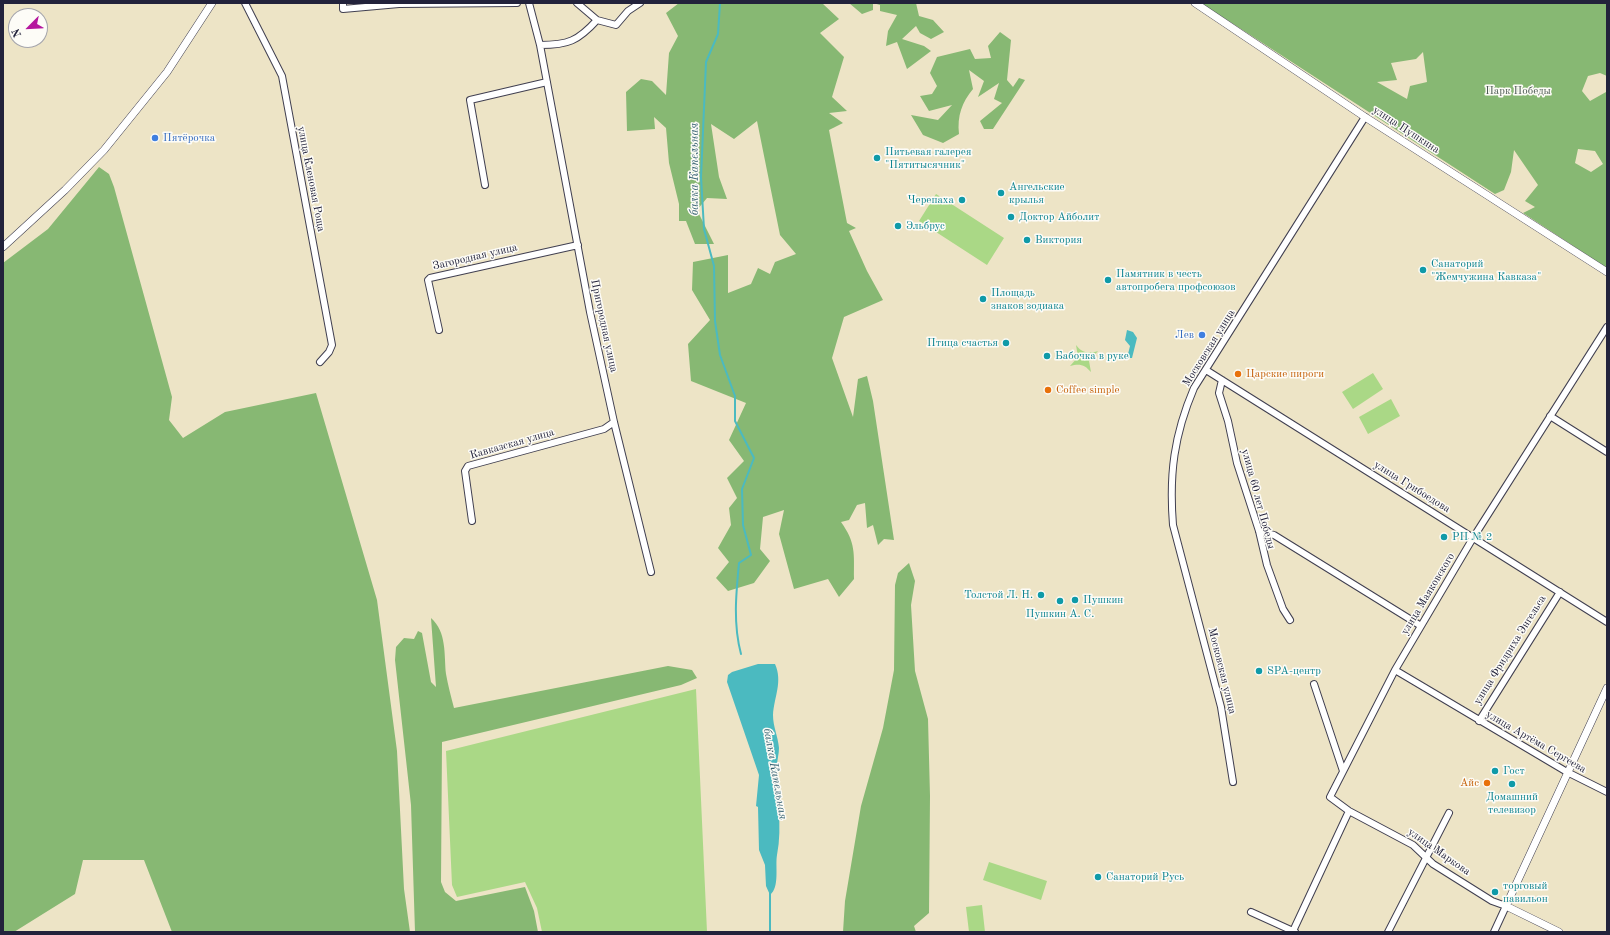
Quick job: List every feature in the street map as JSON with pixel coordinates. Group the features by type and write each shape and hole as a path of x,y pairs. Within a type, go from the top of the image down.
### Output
{"street":[{"path":"3,247 65,190 104,150 167,72 212,3"},
{"name":"улица Кленовая Роща","path":"245,3 282,76 332,345 329,352 320,362"},
{"path":"343,3 343,9 399,4 516,3"},
{"name":"Пригородная улица","path":"529,3 540,45 578,245 614,422 651,572"},
{"path":"577,3 597,20 616,25 628,11 640,3"},
{"name":"улица Пушкина","path":"1195,3 1365,117 1607,272"},
{"path":"540,45 558,45 572,41 585,34 597,20"},
{"path":"485,185 470,100 547,82"},
{"name":"Московская улица","path":"1233,782 1221,707 1173,525 1170,494 1172,463 1186,407 1194,388 1365,117"},
{"name":"Загородная улица","path":"439,330 428,280 430,278 578,245"},
{"name":"улица Маяковского","path":"1330,797 1395,670 1473,538 1607,327"},
{"name":"улица Грибоедова","path":"1206,370 1607,622"},
{"name":"улица 60 лет Победы","path":"1222,380 1219,393 1228,421 1237,463 1259,531 1267,565 1284,609 1290,620"},
{"path":"1550,416 1607,452"},
{"name":"Кавказская улица","path":"472,521 465,471 468,466 604,429 614,422"},
{"path":"1259,531 1274,535 1421,626"},
{"name":"улица Фридриха Энгельса","path":"1479,721 1560,592"},
{"name":"улица Артёма Сергеева","path":"1395,670 1567,772 1607,792"},
{"path":"1314,684 1343,772"},
{"path":"1494,932 1607,688"},
{"name":"улица Маркова","path":"1330,797 1349,811 1414,845 1426,857 1492,901 1506,906 1559,932"},
{"path":"1251,912 1294,931 1349,811"},
{"path":"1388,932 1449,813"}],"green space":[{"path":"679,3 822,3 839,19 820,33 844,57 832,97 847,111 829,113 843,123 829,130 847,223 856,228 849,231 867,271 883,300 844,317 832,358 853,417 858,379 867,376 873,401 894,540 884,539 878,545 873,525 867,528 865,503 857,505 849,520 841,522 852,542 854,579 839,597 828,579 794,589 779,534 784,510 763,517 760,549 770,561 754,583 728,591 716,578 729,562 718,548 731,525 729,508 737,498 727,478 744,461 729,440 746,403 691,381 688,344 710,320 692,290 693,262 728,255 728,293 751,284 758,268 770,274 775,262 796,254 780,235 757,121 734,139 711,124 719,177 727,199 707,198 697,210 714,244 695,244 686,221 679,221 679,204 669,163 666,128 654,117 655,129 627,131 626,92 641,79 652,81 666,95 669,53 678,36 666,13"},
{"path":"849,3 873,3 873,10 862,14"},
{"path":"873,3 916,3 919,16 933,20 944,32 931,39 920,33 916,26 902,39 924,46 931,51 907,69 897,42 886,46 888,31 897,15 880,11 880,5"},
{"name":"Парк Победы","path":"1201,3 1607,3 1607,76 1600,73 1588,76 1582,91 1590,101 1606,92 1607,82 1607,268 1523,213 1535,207 1525,201 1538,185 1514,150 1511,172 1504,190 1495,194","holes":["1423,52 1427,82 1410,86 1407,99 1377,82 1397,80 1391,63 1416,59","1578,149 1595,151 1603,164 1591,172 1575,163"]},
{"path":"1000,32 1011,40 1007,80 1013,87 1019,78 1025,80 993,129 984,129 980,121 1002,103 994,99 999,83 978,97 984,81 969,70 973,89 963,104 961,110 959,134 943,143 923,135 911,115 938,120 952,105 929,111 920,96 932,94 937,86 930,73 937,57 970,49 975,59 991,58 988,46"},
{"path":"99,167 109,174 114,187 172,397 169,420 183,438 225,412 316,393 377,600 397,751 404,889 410,932 172,932 144,860 83,860 75,894 14,932 3,932 3,263 48,229"},
{"path":"936,194 1004,238 987,265 919,221"},
{"path":"1076,345 1081,350 1086,352 1098,351 1089,361 1091,372 1082,365 1070,366 1078,357"},
{"path":"1373,373 1383,389 1353,409 1342,392"},
{"path":"1391,399 1400,416 1368,434 1359,417"},
{"path":"909,563 915,581 911,605 915,671 928,719 930,796 929,913 914,926 916,932 843,932 845,901 861,806 883,728 894,670 895,585 898,573"},
{"path":"431,618 440,630 444,644 446,674 454,708 668,666 692,670 697,678 681,685 442,742 441,882 445,892 456,901 525,887 534,911 538,932 415,932 411,805 395,660 396,647 404,638 414,639 418,631 422,633 431,682 436,687"},
{"path":"696,689 707,932 542,932 537,908 525,882 457,897 452,885 446,751"},
{"path":"989,862 1047,881 1041,900 983,880"},
{"path":"982,905 985,932 969,932 966,907"}],"water":[{"path":"1127,330 1133,332 1137,338 1132,358 1127,358 1130,346 1125,340"},
{"path":"758,664 775,664 778,677 773,715 779,748 777,777 779,844 776,882 770,895 766,886 765,865 759,850 758,807 756,806 759,775 727,682 728,675 732,672"}],"waterway":[{"name":"балка Капельная","path":"720,3 718,34 706,62 701,177 704,229 714,266 715,321 720,355 735,396 735,421 754,458 742,489 743,525 751,555 739,563 736,620 738,643 741,654"},
{"name":"балка Капельная","path":"770,893 770,932"}],"place":[{"name":"Пятёрочка","path":"155,138"},
{"name":"Питьевая галерея \"Пятитысячник\"","path":"877,158"},
{"name":"Ангельские крылья","path":"1001,193"},
{"name":"Черепаха","path":"962,200"},
{"name":"Доктор Айболит","path":"1011,217"},
{"name":"Эльбрус","path":"898,226"},
{"name":"Виктория","path":"1027,240"},
{"name":"Санаторий \"Жемчужина Кавказа\"","path":"1423,270"},
{"name":"Памятник в честь автопробега профсоюзов","path":"1108,280"},
{"name":"Площадь знаков зодиака","path":"983,299"},
{"name":"Лев","path":"1202,335"},
{"name":"Птица счастья","path":"1006,343"},
{"name":"Бабочка в руке","path":"1047,356"},
{"name":"Царские пироги","path":"1238,374"},
{"name":"Coffee simple","path":"1048,390"},
{"name":"РП № 2","path":"1444,537"},
{"name":"Толстой Л. Н.","path":"1041,595"},
{"name":"Пушкин","path":"1075,600"},
{"name":"Пушкин А. С.","path":"1060,601"},
{"name":"SPA-центр","path":"1259,671"},
{"name":"Гост","path":"1495,771"},
{"name":"Айс","path":"1487,783"},
{"name":"Домашний телевизор","path":"1512,784"},
{"name":"Санаторий Русь","path":"1098,877"},
{"name":"торговый павильон","path":"1495,892"}]}
